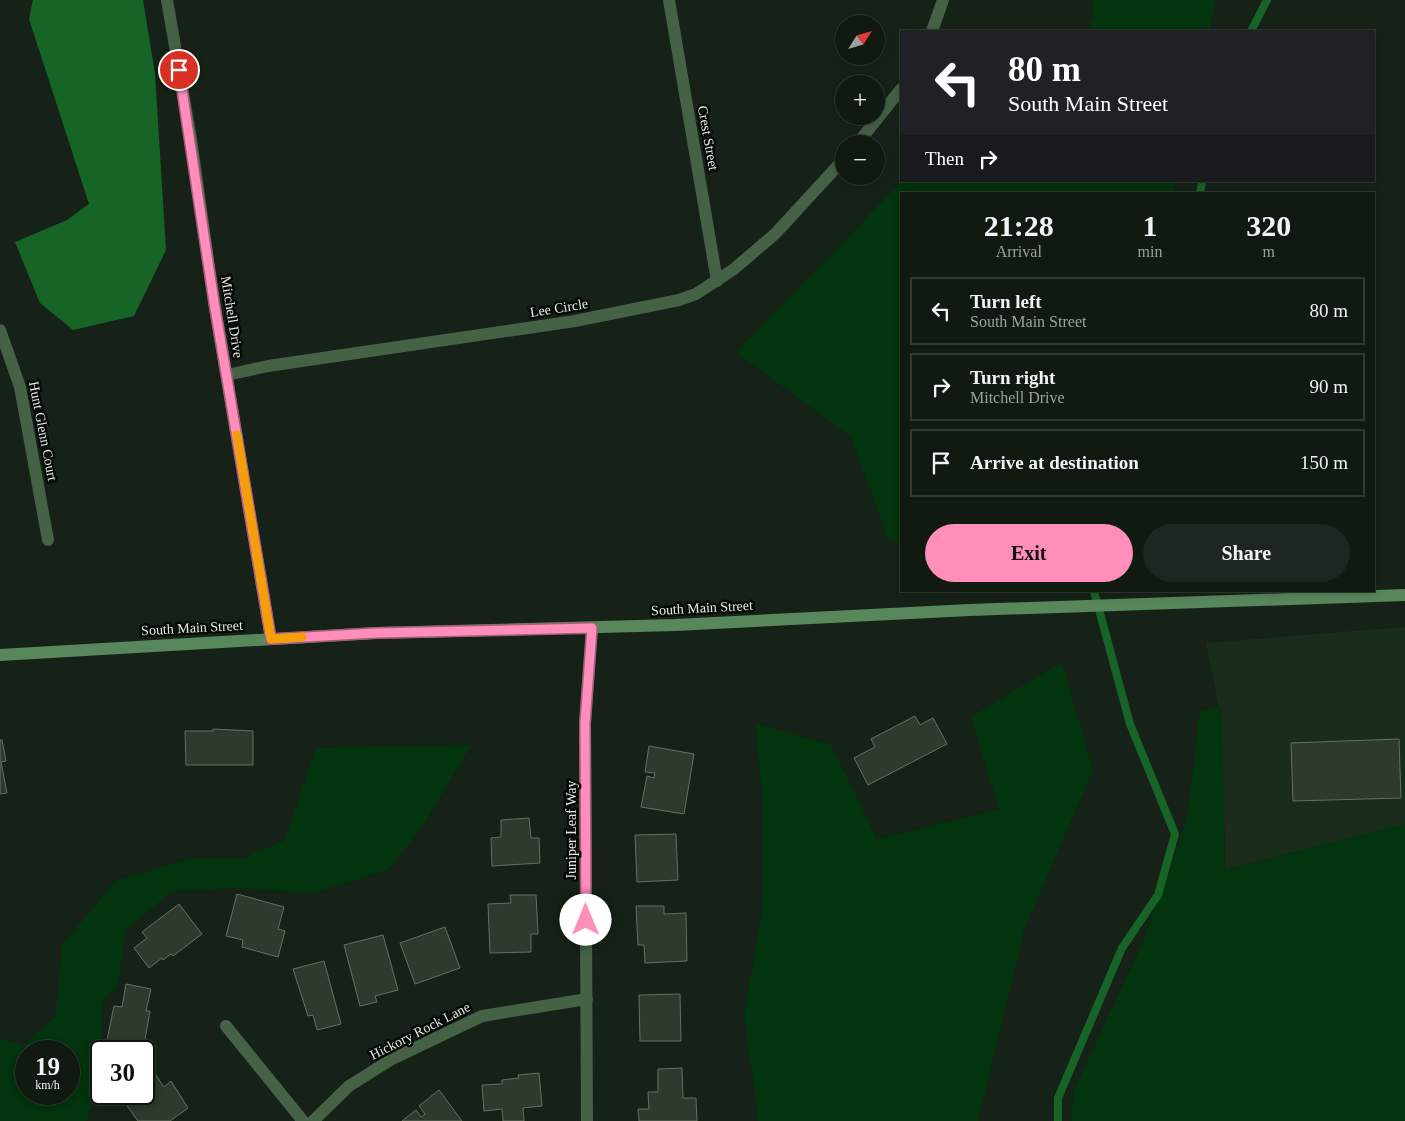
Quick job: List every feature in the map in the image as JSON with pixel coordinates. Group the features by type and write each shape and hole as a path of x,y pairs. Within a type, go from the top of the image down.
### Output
{"main road":[{"name":"South Main Street","path":"0,655 376,633 592,628 1043,607 1405,595"}],"street":[{"name":"Mitchell Drive","path":"167,0 191,139 214,302 271,639"},
{"name":"Crest Street","path":"669,0 717,280"},
{"path":"932,30 943,0"},
{"path":"864,135 900,90"},
{"name":"Lee Circle","path":"227,375 268,366 575,321 679,300 696,294 734,269 775,234 835,169"},
{"name":"Hunt Glenn Court","path":"0,330 20,387 48,540"},
{"name":"Juniper Leaf Way","path":"586,1121 585,723 592,628"},
{"name":"Hickory Rock Lane","path":"312,1121 349,1086 392,1059 482,1016 587,999"},
{"path":"226,1026 303,1121"}],"shaded area":[{"path":"33,0 143,0 155,74 166,250 134,316 73,330 40,303 15,242 67,220 89,204 29,19"},
{"path":"1093,0 1216,0 1209,30 1088,30 1094,17"},
{"path":"901,182 1176,182 1173,192 900,192 900,541 889,541 851,437 736,352"},
{"path":"1405,627 1405,824 1225,870 1222,722 1206,643"},
{"path":"1062,662 1093,770 1024,930 978,1121 759,1121 744,1017 762,912 763,806 756,723 831,745 877,839 999,809 971,717"},
{"path":"1219,706 1222,722 1225,870 1405,824 1405,1121 1071,1121 1074,1090 1142,944 1187,820 1200,711"},
{"path":"471,745 420,830 388,870 313,893 236,888 172,891 125,931 118,987 103,999 102,1040 90,1040 90,1105 92,1105 86,1121 0,1121 0,1038 15,1043 15,1105 80,1105 80,1040 29,1040 55,1017 63,944 115,881 189,859 243,858 285,840 316,748"}],"building":[{"path":"915,716 920,725 933,718 947,744 868,785 854,758 875,747 871,739"},
{"path":"213,729 253,731 253,765 186,765 185,731 213,731"},
{"path":"1399,739 1401,798 1293,801 1291,743"},
{"path":"0,740 2,740 6,761 1,762 7,793 0,794"},
{"path":"649,746 694,754 684,814 641,807 647,776 654,778 655,773 645,772"},
{"path":"529,818 531,838 539,838 540,863 492,866 491,838 501,837 501,820"},
{"path":"676,834 678,880 637,882 635,835"},
{"path":"237,894 284,907 278,929 285,931 278,957 242,947 243,940 226,936"},
{"path":"510,895 536,895 538,934 531,934 531,952 490,953 488,904 511,903"},
{"path":"179,904 202,934 173,956 171,954 163,960 162,958 149,968 134,948 147,938 142,932"},
{"path":"636,906 664,906 664,914 686,913 687,961 645,963 644,945 638,945"},
{"path":"445,927 460,968 415,984 400,943"},
{"path":"383,935 398,990 375,996 377,1002 360,1006 344,945"},
{"path":"324,961 341,1024 317,1030 313,1015 308,1016 293,969"},
{"path":"126,984 151,989 146,1011 150,1011 145,1040 107,1040 114,1006 122,1007"},
{"path":"680,994 681,1041 640,1041 639,995"},
{"path":"682,1068 683,1098 696,1098 697,1121 639,1121 638,1109 649,1109 648,1092 658,1092 658,1069"},
{"path":"539,1073 542,1106 523,1108 524,1121 503,1121 502,1109 484,1111 482,1085 502,1084 502,1080 519,1078 518,1075"},
{"path":"155,1074 164,1087 171,1081 188,1108 170,1121 138,1121 126,1105 155,1105"},
{"path":"439,1090 462,1121 402,1121 416,1110 421,1117 425,1114 419,1106"}],"waterway":[{"path":"1252,30 1267,0"},
{"path":"1200,192 1202,182"},
{"path":"1058,1121 1058,1098 1122,948 1158,895 1175,834 1130,724 1094,592"}],"slow traffic":[{"path":"237,435 271,639 302,637"}],"route":[{"path":"179,70 191,139 214,302 271,639 376,633 592,628 585,723 586,920"}]}
